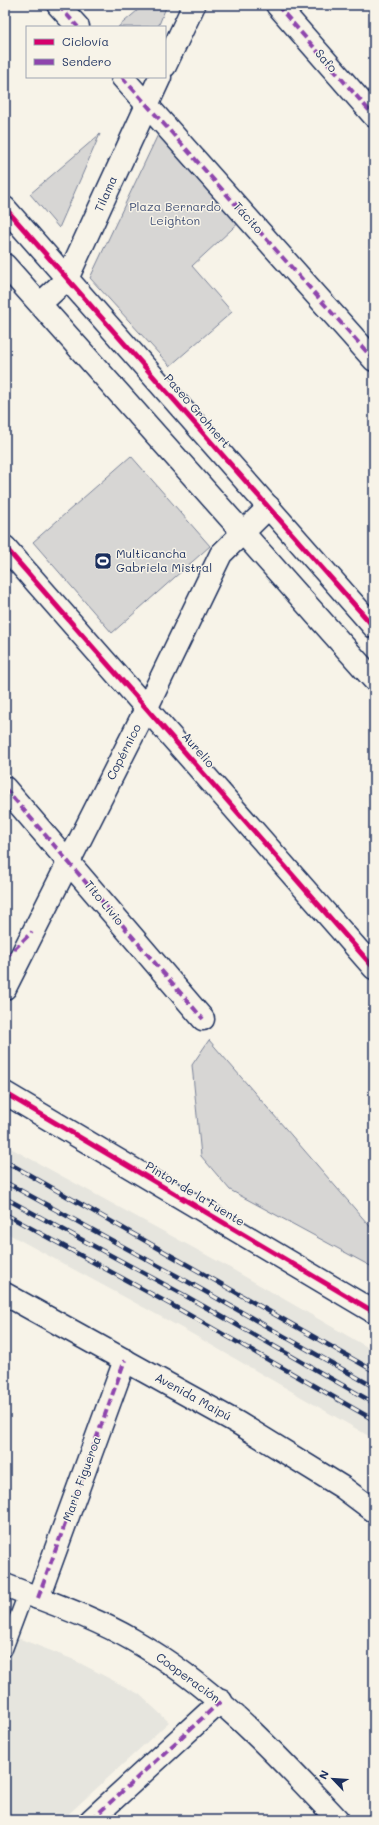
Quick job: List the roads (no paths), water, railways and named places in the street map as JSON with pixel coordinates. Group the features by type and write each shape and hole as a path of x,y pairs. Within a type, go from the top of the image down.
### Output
{"street":[{"path":"58,5 77,26"},
{"path":"166,64 194,5"},
{"name":"Safo","path":"277,5 374,116"},
{"name":"Tácito","path":"123,78 374,360"},
{"name":"Tilama","path":"41,304 67,279 160,78"},
{"name":"Paseo Grohnert","path":"5,208 374,627"},
{"path":"5,265 374,680"},
{"name":"Copérnico","path":"5,988 147,707 221,554 242,531 269,507"},
{"name":"Aurelio","path":"5,547 147,707 374,968"},
{"name":"Tito Livio","path":"5,788 203,1019"},
{"path":"5,958 32,932"},
{"name":"Pintor de la Fuente","path":"5,1094 374,1312"},
{"name":"Avenida Maipú","path":"5,1294 238,1423 302,1461 342,1487 374,1511"},
{"name":"Mario Figueroa","path":"32,1596 125,1360"},
{"name":"Cooperación","path":"5,1585 96,1621 134,1640 193,1679 221,1701 262,1739 338,1820"},
{"path":"92,1820 221,1701"}],"lane":[{"path":"5,1649 32,1596"}],"railway":[{"path":"5,1161 374,1371"},
{"path":"5,1182 190,1283 374,1387"},
{"path":"5,1198 184,1295 374,1403"},
{"path":"5,1214 177,1308 374,1420"}],"place":[{"name":"Multicancha Gabriela Mistral","path":"103,561"}],"park label":[{"name":"Plaza Bernardo Leighton","path":"175,214"}]}
